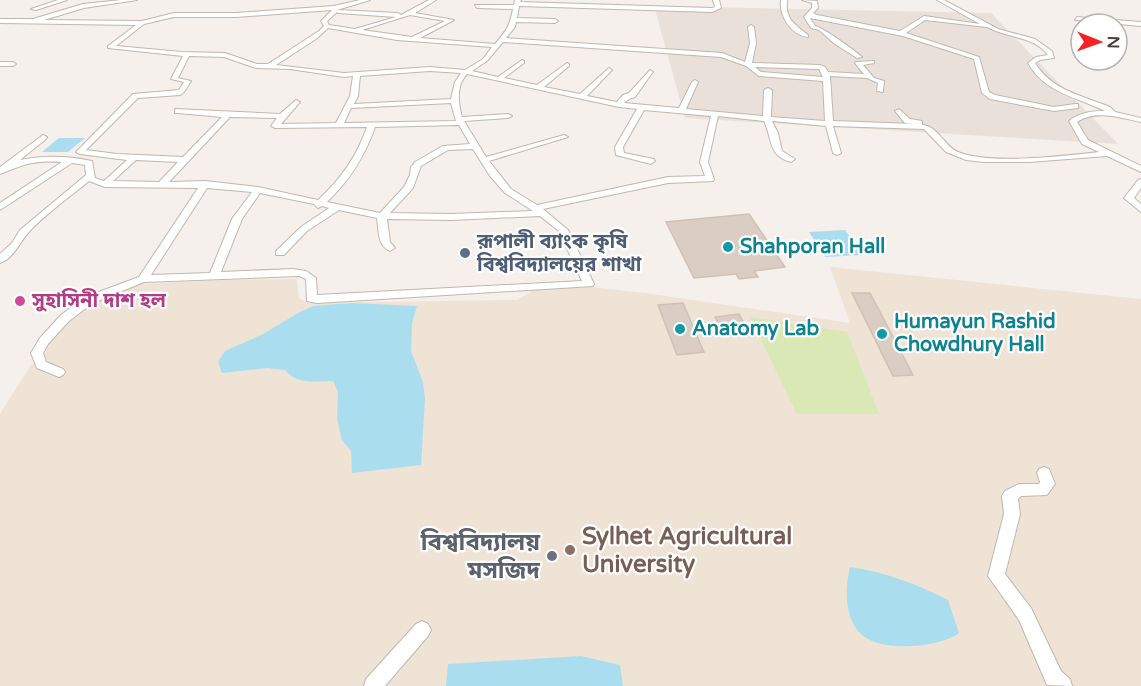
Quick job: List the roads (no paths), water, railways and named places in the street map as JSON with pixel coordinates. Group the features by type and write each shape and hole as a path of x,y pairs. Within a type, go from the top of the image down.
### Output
{"street":[{"path":"34,9 64,0"},
{"path":"83,6 91,0"},
{"path":"33,21 83,6 133,0"},
{"path":"368,0 334,10 324,21 327,26 414,39 500,44 569,41 612,49 722,55 748,65 759,74 869,76"},
{"path":"352,31 408,15 433,0"},
{"path":"477,6 516,4 712,10 718,8 716,0"},
{"path":"784,0 782,10 784,19 806,36"},
{"path":"805,0 815,2 815,8 809,13 812,14"},
{"path":"940,0 990,26 1033,40 1050,52 1052,57 1038,58 1031,63 1036,74 1057,90 1107,109 1111,112 1108,114"},
{"path":"59,372 41,365 37,353 54,329 89,300 143,279 302,273 310,278 309,294 311,298 316,299 589,284 563,230 508,191 484,160 460,121 454,101 458,82 468,71 485,60 500,44 512,24 516,4"},
{"path":"0,21 142,23 174,15 302,7 451,20 414,39"},
{"path":"859,57 821,29 813,27 807,17 812,14 901,33 977,58 977,69 986,87 986,93 993,97 1054,109 1074,106"},
{"path":"901,33 924,18 990,26"},
{"path":"0,29 22,21"},
{"path":"512,24 555,21"},
{"path":"142,23 110,46 187,54 225,55 256,66 357,75 430,69 468,71 619,105 830,124 923,128 935,134 954,153 979,158 1018,160 1110,153"},
{"path":"512,24 551,28"},
{"path":"270,66 279,58 319,36 327,26"},
{"path":"748,65 753,43 751,27"},
{"path":"184,160 134,158 80,152 136,96 182,91 188,81 174,79 187,54"},
{"path":"500,78 522,62"},
{"path":"872,62 858,63 872,79 882,82 881,91"},
{"path":"0,64 13,64"},
{"path":"539,87 567,65"},
{"path":"748,65 823,68 830,101 830,124 837,153"},
{"path":"582,98 609,70"},
{"path":"619,105 626,97 632,95 650,72"},
{"path":"339,125 356,91 357,75"},
{"path":"682,110 695,82"},
{"path":"768,90 767,119 774,134 777,152 783,158 791,159"},
{"path":"349,106 454,101"},
{"path":"296,102 275,126 460,121 508,116"},
{"path":"642,107 619,147 620,155 651,161"},
{"path":"178,111 282,116"},
{"path":"899,111 908,121 921,123 923,128"},
{"path":"1141,120 1108,114 1077,117 1073,121 1085,142 1141,169"},
{"path":"162,184 228,115"},
{"path":"8,165 41,160 72,159 89,163 91,179 105,184 205,184 258,190 318,205 382,216 451,217 539,211 668,180 710,179 704,162 716,115"},
{"path":"318,205 337,188 356,165 372,124"},
{"path":"484,160 564,136"},
{"path":"0,171 43,137"},
{"path":"390,248 385,242 382,216 412,183 416,176 415,167 450,147 475,146"},
{"path":"105,184 134,158"},
{"path":"0,207 72,159"},
{"path":"0,260 16,245 23,232 91,175"},
{"path":"1141,182 1129,198 1141,209"},
{"path":"143,279 205,184"},
{"path":"214,276 237,219 258,190"},
{"path":"280,253 304,229 335,208"},
{"path":"1044,473 1048,484 1042,490 1019,490 1010,496 1012,514 996,576 1025,614 1054,678 1063,686"},
{"path":"373,686 422,630"}],"water":[{"path":"59,138 85,138 68,152 42,152"},
{"path":"845,230 863,255 825,257 809,232"},
{"path":"352,303 417,306 412,323 411,351 423,382 425,399 421,465 352,473 351,451 342,440 337,419 338,392 333,381 301,380 285,370 267,368 222,373 218,362 225,351 263,334 313,306"},
{"path":"850,567 900,579 948,600 959,633 950,638 924,645 895,646 870,640 861,634 851,620 847,602"},
{"path":"581,656 620,665 623,686 446,686 448,664"}],"place":[{"name":"Shahporan Hall","path":"728,247"},
{"name":"রূপালী ব্যাংক কৃষি বিশ্ববিদ্যালয়ের শাখা","path":"465,253"},
{"name":"সুহাসিনী দাশ হল","path":"20,301"},
{"name":"Anatomy Lab","path":"680,329"},
{"name":"Humayun Rashid Chowdhury Hall","path":"882,334"},
{"name":"Sylhet Agricultural University","path":"570,550"},
{"name":"বিশ্ববিদ্যালয় মসজিদ","path":"552,556"}]}
